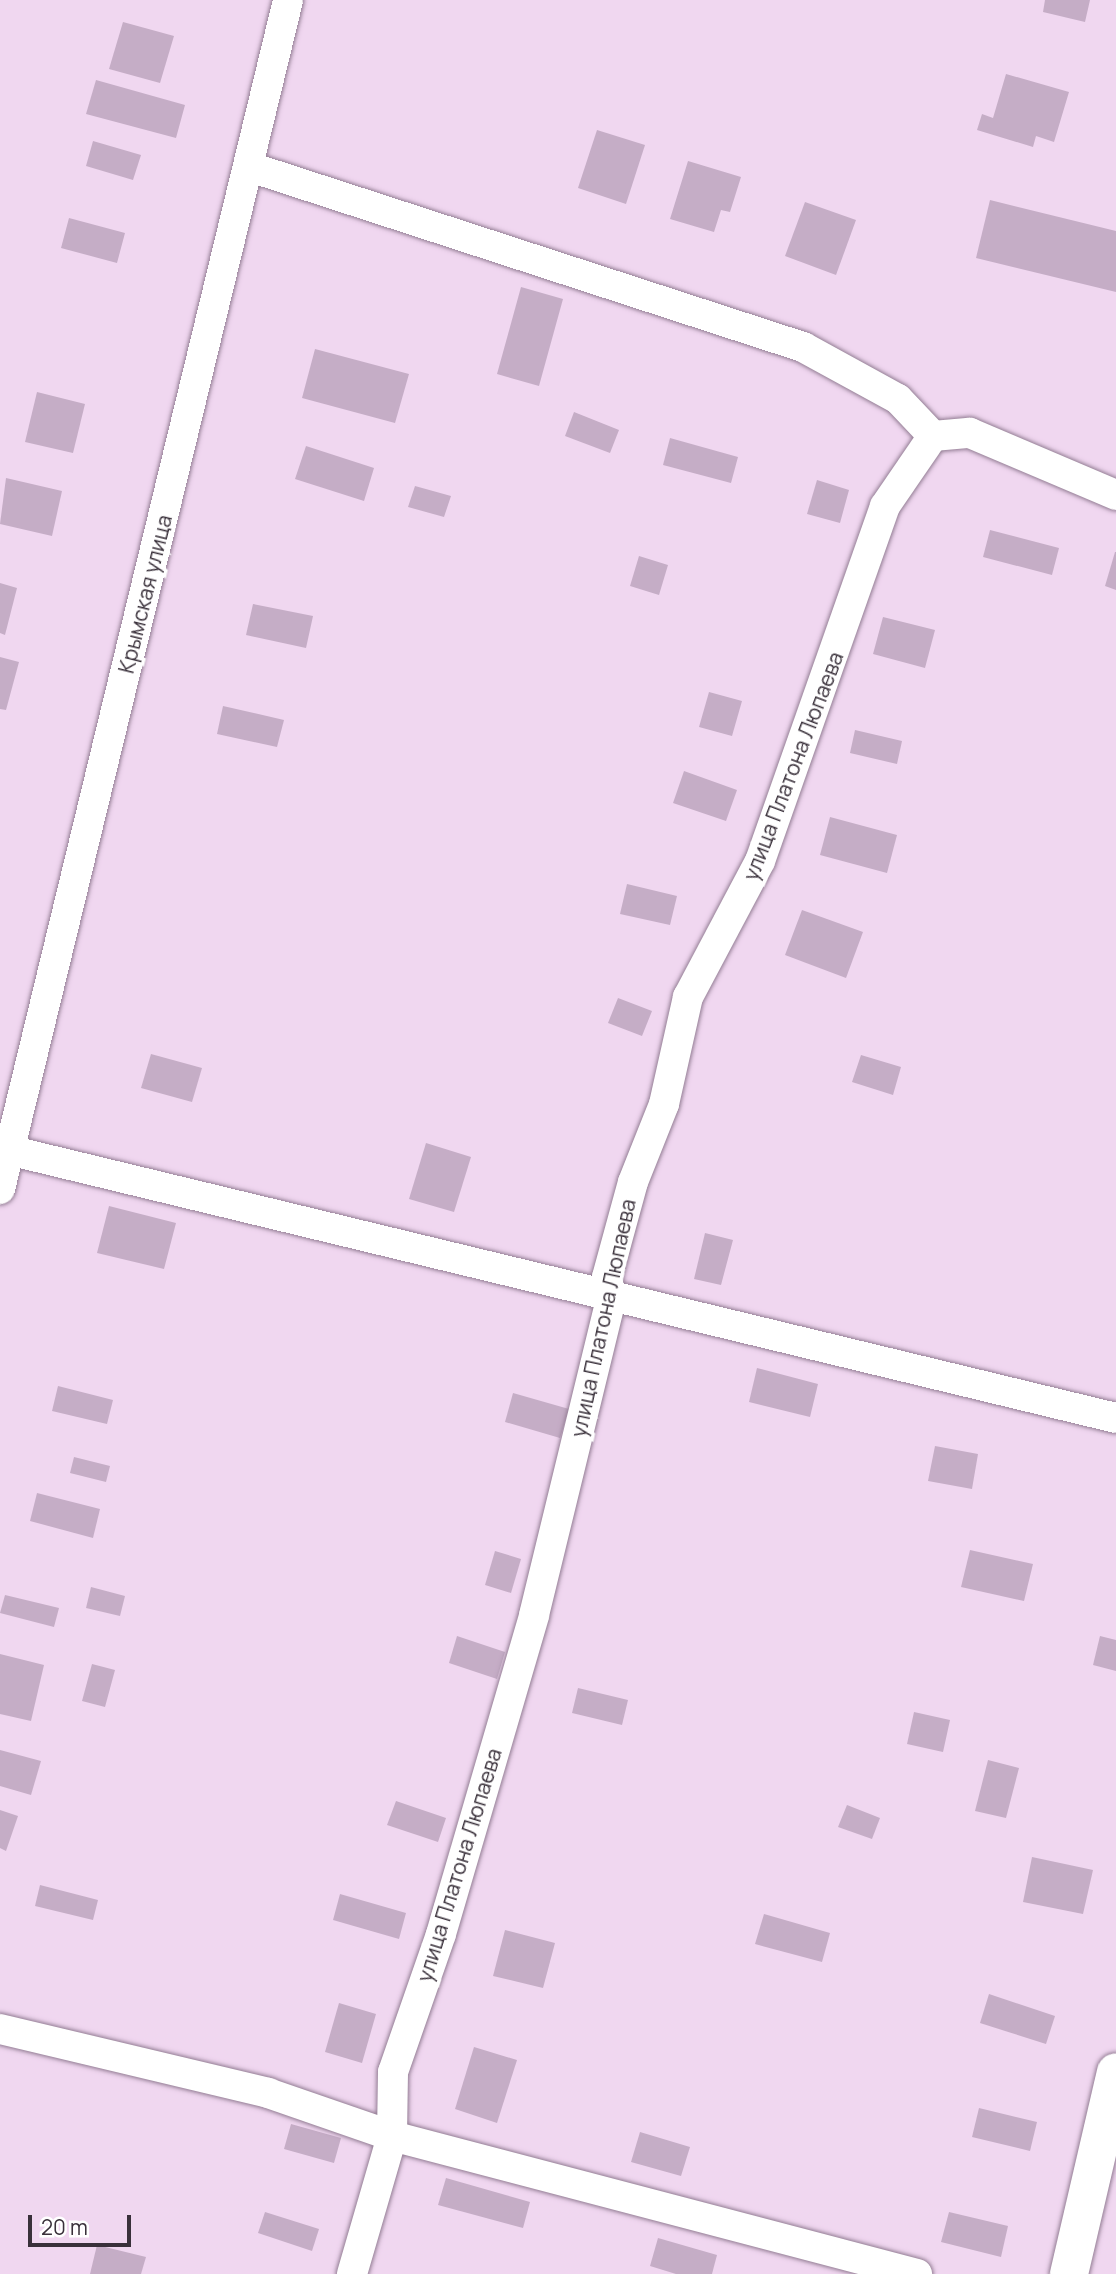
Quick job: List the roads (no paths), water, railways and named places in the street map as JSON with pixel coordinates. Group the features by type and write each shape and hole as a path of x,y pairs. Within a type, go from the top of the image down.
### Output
{"street":[{"name":"Крымская улица","path":"0,1189 4,1148 250,167 288,0"},
{"path":"250,167 803,347 898,399 933,436 970,433 1116,495"},
{"name":"улица Платона Люпаева","path":"352,2274 392,2136 393,2072 440,1934 534,1615 611,1297 607,1277 633,1182 664,1104 688,997 760,861 885,506 933,436"},
{"path":"4,1148 1116,1419"},
{"path":"0,2029 268,2093 392,2136 917,2274"},
{"path":"1069,2274 1116,2072"}]}
